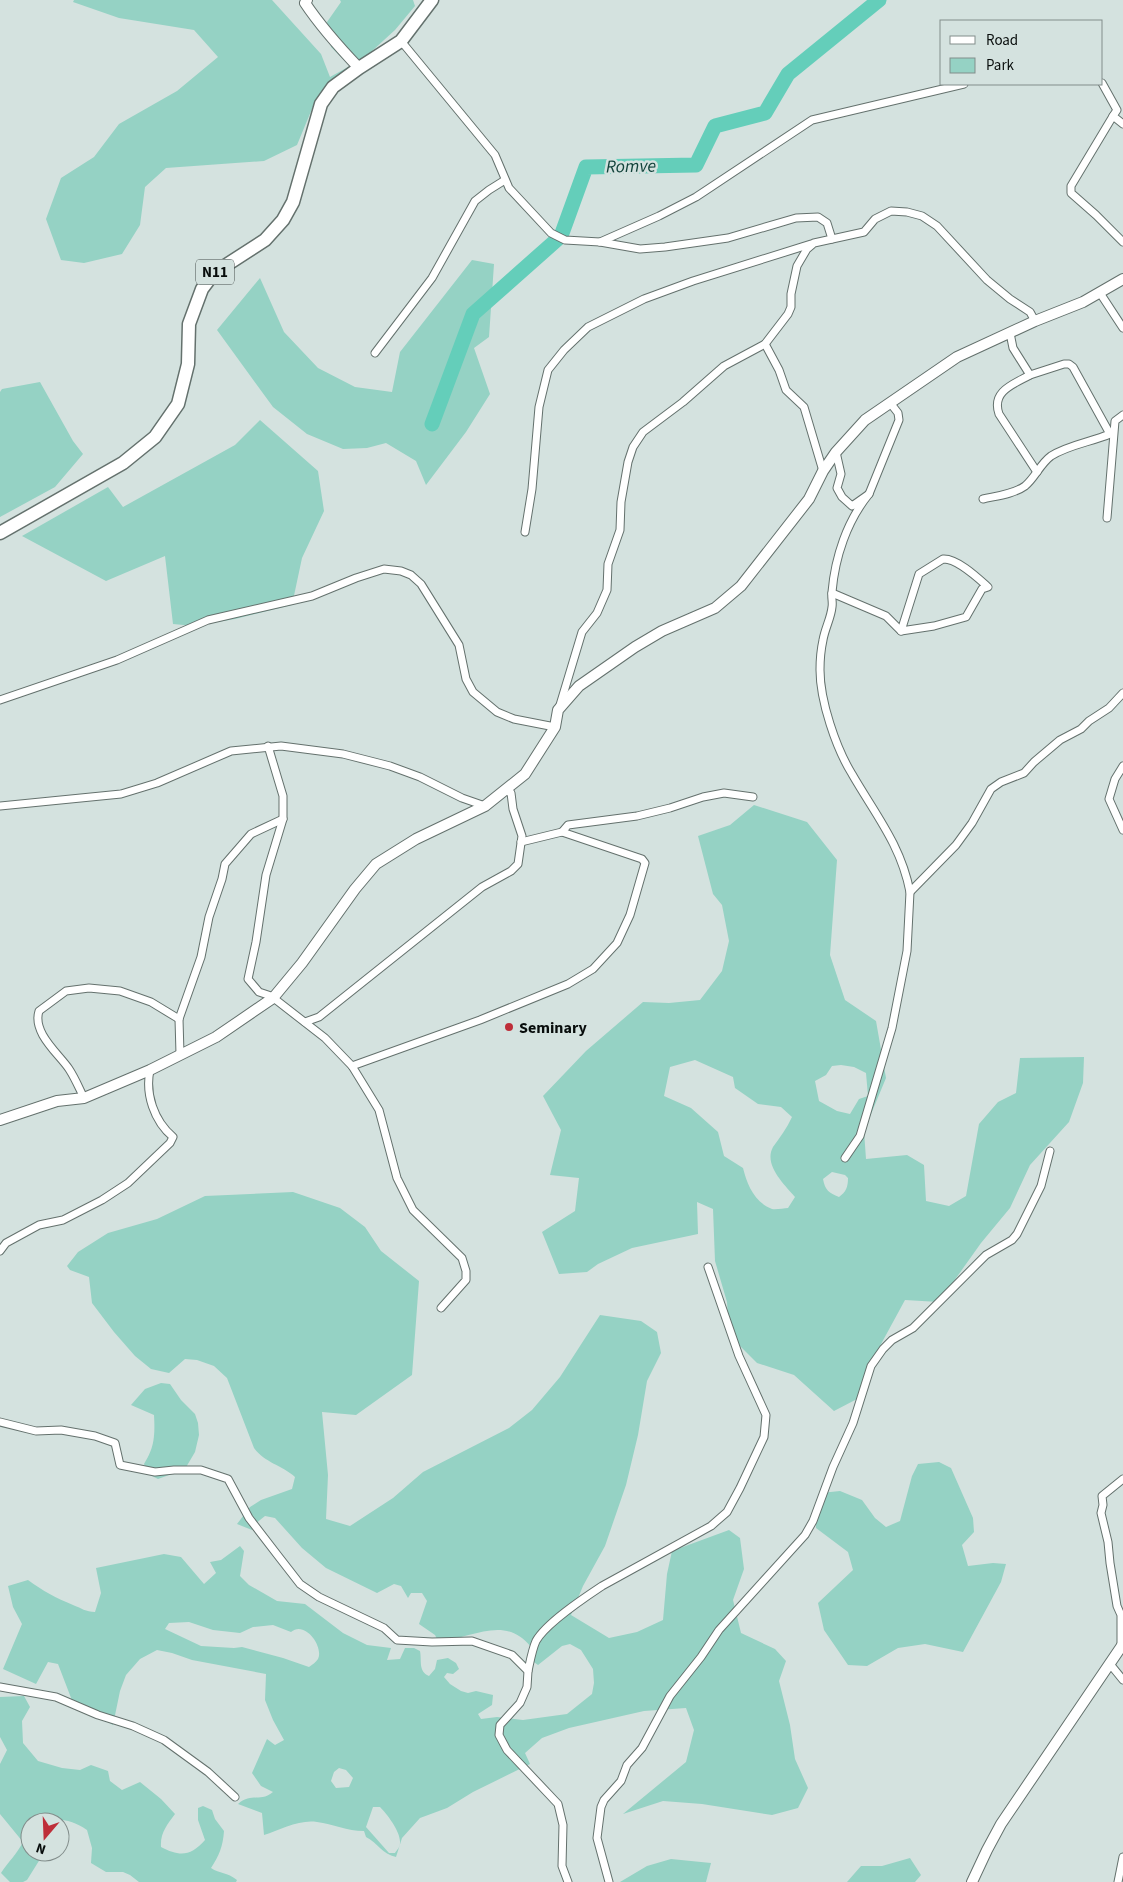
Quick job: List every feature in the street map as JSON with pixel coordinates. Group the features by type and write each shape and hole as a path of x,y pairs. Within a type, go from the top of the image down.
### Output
{"highway":[{"name":"N11","path":"0,533 123,463 154,437 178,404 188,364 189,324 202,289 214,273 266,240 283,220 293,202 321,104 333,87 401,41 432,0"}],"main road":[{"path":"307,0 305,3 315,18 359,68"},
{"path":"0,1120 57,1101 84,1098 150,1070 216,1037 273,998 302,963 355,889 376,864 416,839 485,806 525,774 555,727 558,710 579,686 662,631 715,608 741,586 809,500 823,471 836,452 865,420 957,357 1035,320 1083,302 1123,279"},
{"path":"972,1882 986,1850 1001,1824 1122,1645"}],"street":[{"path":"401,41 495,154 505,180 551,233 565,240 600,242 640,249 665,247 728,238 796,218 818,217 827,223 832,240"},
{"path":"600,242 696,197 812,120 960,85"},
{"path":"1103,85 1118,110 1071,186 1071,193 1123,242"},
{"path":"1113,116 1123,124"},
{"path":"376,353 432,278 475,201 505,180"},
{"path":"525,532 532,488 539,407 548,370 564,350 588,327 644,299 693,281 814,243 864,232 875,219 891,211 907,212 922,216 937,226 987,280 1010,299 1030,312 1035,320"},
{"path":"558,710 568,684 582,632 596,613 607,590 608,564 620,530 628,462 633,447 643,432 683,402 724,366 765,344 788,314 791,307 791,294 797,266 806,249 814,243"},
{"path":"1100,293 1123,328"},
{"path":"1010,333 1013,348 1030,375"},
{"path":"765,344 779,370 786,390 804,407 814,446 823,471"},
{"path":"1037,472 999,414 996,406 999,398 1008,388 1030,375 1069,364 1081,380 1110,434"},
{"path":"845,1158 860,1136 892,1028 907,950 910,892 893,841 839,751 825,703 820,671 823,640 833,606 832,593 843,539 856,510 869,494 899,420 898,413 891,404"},
{"path":"1110,434 1115,421 1123,415"},
{"path":"1107,518 1115,421"},
{"path":"984,499 1018,490 1027,484 1052,455 1110,434"},
{"path":"836,452 841,474 837,488 842,497 852,506 869,494"},
{"path":"943,559 951,560 975,575 988,586 982,588 966,617 934,626 901,631 919,574 943,559"},
{"path":"0,700 117,660 208,620 312,596 384,569 401,571 411,575 421,584 459,645 466,680 473,692 497,712 514,719 555,727"},
{"path":"832,593 886,616 901,631"},
{"path":"910,892 956,845 972,823 991,789 1001,782 1024,773 1060,740 1081,729 1089,721 1109,708 1123,693"},
{"path":"268,746 283,796 283,819 266,875 256,942 248,979 259,992 273,998 325,1038 352,1066 378,1110 397,1178 413,1210 462,1258 466,1271 466,1280 441,1308"},
{"path":"0,806 121,794 157,783 231,751 280,746 343,754 390,766 420,777 462,798 485,806"},
{"path":"1123,766 1115,779 1109,799 1123,830"},
{"path":"305,1022 319,1017 445,918 482,886 511,871 518,864 522,836 513,809 511,793 505,790"},
{"path":"562,832 568,825 637,816 670,808 703,796 724,793 753,797"},
{"path":"180,1054 179,1020 201,957 209,917 225,864 251,834 283,819"},
{"path":"352,1066 480,1020 568,984 593,969 617,942 630,915 645,863 642,859 562,832 521,842"},
{"path":"84,1098 69,1069 46,1043 37,1016 39,1011 66,990 89,988 120,990 151,1002 179,1020"},
{"path":"0,1251 6,1243 39,1225 63,1220 102,1200 128,1183 170,1143 173,1137 163,1129 151,1104 147,1085 150,1070"},
{"path":"609,1882 597,1838 599,1815 604,1800 621,1781 627,1764 642,1748 670,1696 720,1630 805,1536 813,1521 833,1466 853,1423 871,1366 883,1348 892,1340 913,1328 981,1260 1012,1240 1017,1234 1041,1186 1050,1151"},
{"path":"568,1882 562,1866 564,1825 558,1804 507,1750 500,1736 500,1725 520,1703 527,1687 528,1671 536,1642 543,1632 602,1586 710,1526 727,1512 761,1444 764,1437 766,1415 739,1356 723,1304 708,1267"},
{"path":"0,1422 36,1431 61,1430 95,1436 115,1443 120,1464 133,1469 155,1472 201,1470 228,1479 249,1518 274,1551 300,1584 319,1597 384,1628 397,1640 432,1642 472,1641 512,1655 528,1671"},
{"path":"1122,1645 1121,1615 1116,1606 1108,1542 1101,1514 1102,1496 1123,1479"},
{"path":"1110,1664 1123,1680"},
{"path":"0,1682 12,1689"},
{"path":"0,1687 56,1697 98,1715 133,1726 164,1740 208,1772 235,1797"},
{"path":"1118,1882 1123,1857"}],"green space":[{"path":"74,0 272,0 321,54 330,77 350,66 331,47 327,22 341,2 340,0 413,0 415,6 395,30 314,104 297,145 264,161 166,168 145,187 140,225 122,254 84,263 61,260 46,219 61,178 94,157 119,124 177,91 218,57 194,30 119,18 73,2"},
{"path":"472,260 494,264 489,337 474,348 490,394 466,432 426,485 416,461 386,443 367,448 343,449 307,434 273,407 217,330 260,278 284,332 318,368 355,387 392,392 400,352"},
{"path":"40,382 73,441 83,454 55,487 0,517 0,392 2,389"},
{"path":"260,420 318,471 324,511 302,558 292,605 235,619 194,626 173,624 165,556 106,581 22,536 108,487 123,507 235,445"},
{"path":"754,805 807,822 837,860 830,955 845,1000 876,1021 886,1078 864,1131 866,1159 907,1155 924,1165 926,1201 949,1206 966,1196 979,1124 998,1102 1016,1093 1020,1058 1084,1057 1083,1083 1069,1122 1030,1165 1010,1208 981,1243 939,1302 905,1300 868,1368 857,1399 834,1411 794,1375 757,1363 729,1335 727,1302 715,1261 713,1209 697,1202 698,1234 632,1248 598,1264 587,1272 559,1274 542,1232 575,1211 579,1178 550,1175 561,1130 543,1096 586,1051 643,1002 669,1003 700,1000 722,971 729,941 722,905 713,894 698,836 730,825","holes":["695,1060 733,1077 735,1088 758,1104 781,1107 792,1117 773,1147 771,1154 771,1161 776,1174 795,1197 788,1208 772,1209 760,1202 752,1192 743,1168 724,1156 718,1132 691,1108 664,1096 670,1067","832,1066 854,1067 866,1073 868,1096 859,1099 850,1114 837,1111 819,1101 815,1081 826,1075","832,1172 845,1175 848,1178 848,1184 839,1197 826,1188 823,1179"]},
{"path":"293,1192 340,1208 365,1227 381,1251 419,1281 412,1375 356,1415 322,1412 328,1475 326,1519 350,1526 393,1498 423,1472 509,1428 532,1410 560,1377 600,1315 641,1321 657,1332 661,1353 647,1381 638,1435 626,1485 605,1546 583,1586 571,1615 609,1638 637,1632 663,1620 667,1574 672,1551 729,1530 740,1538 744,1569 733,1600 741,1633 775,1649 786,1661 779,1681 790,1725 795,1759 808,1788 798,1808 772,1815 702,1804 663,1801 623,1814 686,1762 694,1730 686,1708 644,1711 569,1728 542,1738 525,1753 530,1764 473,1792 447,1808 420,1818 402,1838 396,1857 391,1856 366,1837 364,1831 323,1823 304,1822 264,1835 262,1813 238,1804 243,1800 264,1797 273,1792 261,1786 252,1773 267,1739 275,1745 284,1740 265,1700 266,1674 192,1660 157,1650 140,1659 126,1675 120,1691 113,1725 73,1703 58,1664 48,1662 36,1684 3,1669 22,1624 13,1607 8,1586 28,1580 61,1600 86,1611 95,1612 101,1593 96,1568 164,1554 181,1557 204,1584 216,1573 210,1562 221,1560 240,1546 244,1551 240,1576 249,1585 277,1601 305,1604 343,1633 367,1645 391,1648 387,1660 400,1659 405,1648 414,1648 420,1651 422,1669 429,1676 435,1669 437,1660 448,1658 456,1663 459,1669 453,1674 447,1673 444,1677 450,1684 468,1693 476,1691 493,1695 492,1705 478,1714 481,1719 497,1717 523,1720 567,1714 592,1694 594,1683 593,1669 581,1650 570,1644 562,1646 538,1665 527,1657 531,1647 521,1637 510,1632 488,1631 438,1641 435,1635 419,1624 427,1601 422,1593 411,1593 408,1598 401,1586 394,1584 377,1593 326,1568 302,1548 275,1518 265,1516 255,1524 252,1530 237,1524 250,1507 261,1500 292,1489 295,1477 268,1461 254,1448 227,1378 214,1366 197,1360 185,1359 169,1373 151,1369 135,1356 92,1303 89,1277 70,1270 67,1266 78,1252 108,1233 157,1219 205,1196","holes":["189,1622 213,1630 240,1633 253,1627 273,1625 291,1632 296,1629 302,1629 312,1636 316,1642 319,1654 318,1659 309,1667 242,1647 201,1646 165,1629 169,1623","339,1768 346,1770 353,1778 349,1787 336,1788 331,1781 334,1772","373,1807 380,1807 390,1819 400,1839 400,1844 395,1853 389,1853 366,1827"]},
{"path":"161,1383 170,1384 181,1400 195,1414 199,1435 195,1452 185,1469 158,1479 148,1474 144,1464 154,1440 154,1415 131,1405 145,1389"},
{"path":"939,1462 951,1468 973,1518 974,1532 962,1545 968,1566 993,1563 1006,1564 1001,1582 963,1652 925,1644 898,1648 867,1666 848,1665 824,1630 818,1603 853,1570 848,1552 816,1528 815,1504 821,1493 840,1491 862,1500 875,1518 886,1527 900,1521 912,1476 918,1464"},
{"path":"24,1696 30,1707 22,1721 23,1743 38,1761 62,1768 80,1770 91,1765 108,1771 110,1781 122,1790 140,1782 161,1799 175,1814 165,1829 161,1847 180,1853 190,1852 195,1849 205,1840 198,1820 198,1808 203,1806 212,1810 215,1819 224,1831 220,1851 211,1868 233,1877 237,1880 236,1882 139,1882 123,1872 106,1872 91,1863 92,1848 87,1830 70,1822 70,1812 20,1812 20,1838 0,1814 0,1764 7,1750 0,1737 0,1697"},
{"path":"20,1847 20,1862 38,1862 27,1880 23,1882 10,1882 1,1873"},
{"path":"910,1858 921,1875 915,1882 847,1882 861,1866 882,1866"},
{"path":"671,1859 711,1863 706,1882 620,1882 647,1866"}],"waterway":[{"name":"Romve","path":"432,424 473,314 561,236 586,167 696,165 715,126 765,113 788,74 879,0"}],"place":[{"name":"Seminary","path":"509,1027"}]}
